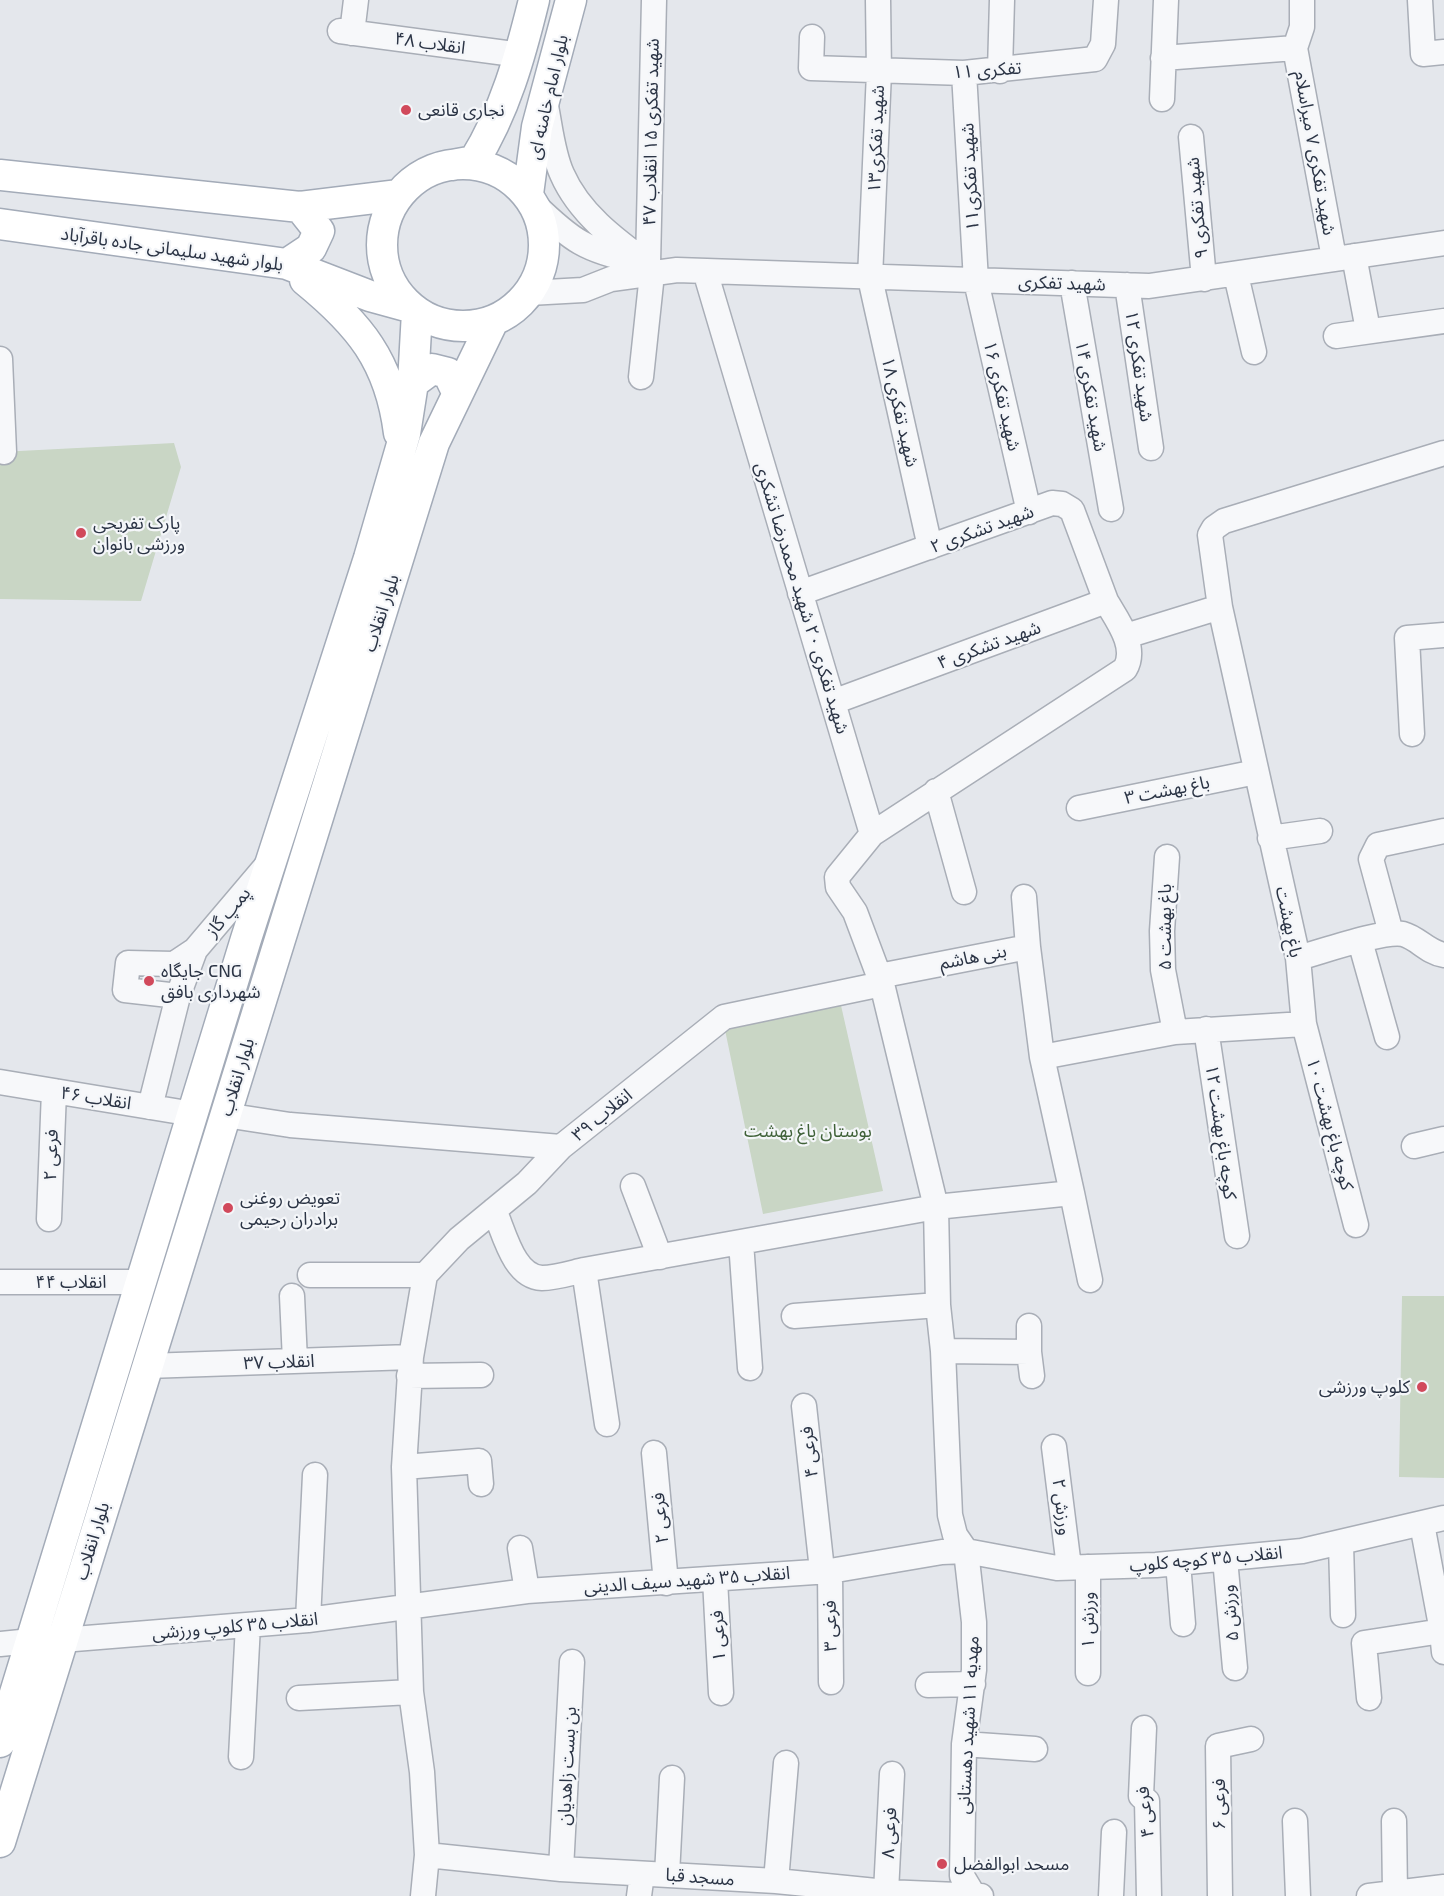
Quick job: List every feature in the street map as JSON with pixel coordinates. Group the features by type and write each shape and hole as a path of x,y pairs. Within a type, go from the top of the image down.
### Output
{"main road":[{"name":"بلوار امام خامنه ای","path":"439,167 474,161 488,139 500,114 521,55 534,0"},
{"name":"بلوار امام خامنه ای","path":"531,200 535,145 571,0"},
{"path":"488,139 498,151 513,155 535,145"},
{"path":"463,163 487,167 510,177 531,200 543,227 545,250 540,273 529,293 513,309 493,321 458,326 441,324 413,310 394,288 384,266 382,241 387,217 399,195 417,178 439,167 463,163"},
{"path":"0,175 300,207 399,195"},
{"path":"300,207 319,231 311,248 287,264 343,311 368,343 384,374 396,412 401,448"},
{"name":"بلوار شهید سلیمانی جاده باقرآباد","path":"0,224 287,264 413,310"},
{"name":"بلوار انقلاب","path":"0,1842 62,1640 93,1490 99,1419 272,858 369,558 401,448 413,383 413,310"},
{"name":"بلوار انقلاب","path":"0,1742 32,1641 93,1490 127,1430 434,443 493,321"},
{"path":"413,383 432,369 448,373 457,392"},
{"path":"99,1419 100,1435 105,1441 113,1443 127,1430"}],"street":[{"name":"انقلاب ۴۸","path":"356,0 346,32 521,55"},
{"name":"شهید تفکری ۱۵ انقلاب ۴۷","path":"641,377 650,269 654,0"},
{"name":"شهید تفکری۱۳","path":"870,278 879,72 878,0"},
{"path":"1000,70 1002,0"},
{"name":"تفکری ۱۱","path":"879,72 964,73 1095,60 1103,44 1106,0"},
{"path":"1162,99 1166,0"},
{"name":"شهید تفکری ۷ میراسلام","path":"1302,0 1302,27 1295,48 1344,257 1368,330"},
{"path":"1420,0 1423,54 1444,52"},
{"path":"812,37 811,68 879,72"},
{"name":"شهید تفکری ۷ میراسلام","path":"1163,58 1295,48"},
{"name":"شهید تفکری۱۱","path":"964,73 976,281"},
{"path":"545,99 561,173 582,207 614,239 650,269"},
{"name":"شهید تفکری ۹","path":"1191,137 1204,279"},
{"path":"531,200 568,237 591,248 650,269"},
{"name":"شهید تفکری","path":"529,293 583,290 611,279 650,269 1149,286 1444,243"},
{"name":"شهید تفکری ۲۰ شهید محمدرضا تشکری","path":"705,271 872,834"},
{"path":"1236,275 1254,352"},
{"name":"شهید تفکری ۱۸","path":"870,278 930,547"},
{"name":"شهید تفکری ۱۶","path":"976,281 1029,512"},
{"name":"شهید تفکری ۱۴","path":"1072,284 1111,509"},
{"name":"شهید تفکری ۱۲","path":"1127,285 1151,448"},
{"path":"1336,336 1444,321"},
{"path":"0,359 4,452"},
{"name":"باغ بهشت","path":"1304,1024 1298,958 1220,607 1210,535 1214,528 1224,521 1444,453"},
{"name":"شهید تشکری ۲","path":"800,594 1052,503 1062,504 1072,510 1106,601"},
{"path":"966,1551 955,1535 950,1515 943,1352 938,1305 936,1207 880,980 855,912 838,887 837,877 872,834 1125,669 1128,660 1126,636 1106,601"},
{"name":"شهید تشکری ۴","path":"833,702 1106,601"},
{"path":"1126,636 1220,607"},
{"path":"1412,734 1407,638 1444,635"},
{"name":"باغ بهشت ۳","path":"1079,808 1256,772"},
{"path":"936,791 964,892"},
{"path":"1270,838 1320,831"},
{"path":"1391,933 1371,859 1373,851 1378,845 1444,831"},
{"name":"باغ بهشت ۵","path":"1167,857 1162,931 1163,970 1175,1032"},
{"name":"پمپ گاز","path":"150,1107 178,996 195,950 272,858"},
{"path":"1024,897 1028,947"},
{"path":"1298,958 1391,933 1409,936 1431,952 1444,955"},
{"path":"1360,942 1387,1037"},
{"name":"بنی هاشم","path":"880,980 1028,947 1042,1057"},
{"path":"178,996 125,990 128,963 174,964 195,950"},
{"name":"انقلاب ۳۹","path":"225,1115 290,1125 561,1147 724,1017 880,980"},
{"path":"1089,1280 1042,1057 1175,1032 1304,1024"},
{"name":"کوچه باغ بهشت ۱۰","path":"1304,1024 1356,1225"},
{"name":"کوچه باغ بهشت ۱۲","path":"1206,1029 1236,1236"},
{"name":"انقلاب ۴۶","path":"0,1082 193,1114"},
{"name":"فرعی ۲","path":"49,1219 54,1091"},
{"path":"1414,1146 1444,1139"},
{"path":"423,1896 427,1855 422,1772 411,1692 404,1467 410,1366 425,1275 459,1239 527,1183 561,1147"},
{"path":"633,1186 660,1257"},
{"path":"494,1210 516,1261 529,1275 542,1278 936,1207 1072,1193"},
{"path":"741,1242 750,1368"},
{"path":"584,1270 607,1424"},
{"path":"310,1275 425,1275"},
{"name":"انقلاب ۴۴","path":"0,1282 141,1282"},
{"path":"292,1296 295,1361"},
{"path":"794,1316 938,1305"},
{"path":"1029,1326 1032,1376"},
{"path":"943,1352 1029,1352"},
{"name":"انقلاب ۳۷","path":"147,1366 295,1361 410,1366 481,1375"},
{"name":"فرعی ۴","path":"804,1406 826,1570"},
{"name":"ورزش ۲","path":"1054,1447 1079,1567"},
{"name":"فرعی ۲","path":"654,1453 666,1583"},
{"path":"404,1467 478,1461 482,1484"},
{"path":"308,1620 315,1474"},
{"path":"1369,1698 1364,1643 1443,1641 1433,1521"},
{"name":"انقلاب ۳۵ کوچه کلوپ","path":"966,1551 1057,1568 1178,1563 1341,1544 1433,1521"},
{"path":"1341,1544 1343,1615"},
{"path":"520,1548 527,1591"},
{"name":"انقلاب ۳۵ شهید سیف الدینی","path":"409,1607 527,1591 826,1570 942,1552 966,1551"},
{"name":"مهدیه ۱۱ شهید دهستانی","path":"966,1551 974,1622 973,1684 964,1744 962,1876 964,1883 976,1896"},
{"name":"ورزش ۵","path":"1225,1559 1234,1668"},
{"path":"1178,1563 1183,1624"},
{"name":"ورزش ۱","path":"1079,1567 1088,1673"},
{"name":"فرعی ۳","path":"826,1570 831,1682"},
{"name":"فرعی ۱","path":"715,1579 721,1693"},
{"name":"انقلاب ۳۵ کلوپ ورزشی","path":"62,1640 308,1620 409,1607"},
{"path":"241,1757 248,1625"},
{"path":"0,1644 32,1641"},
{"name":"بن بست زاهدیان","path":"561,1869 572,1662"},
{"path":"928,1685 973,1684"},
{"path":"298,1698 411,1692"},
{"name":"فرعی ۴","path":"1144,1728 1140,1796 1147,1802 1149,1896"},
{"name":"فرعی ۶","path":"1220,1896 1218,1746 1251,1739"},
{"path":"964,1744 1035,1749"},
{"path":"785,1887 786,1763"},
{"name":"فرعی ۸","path":"874,1893 892,1774"},
{"path":"667,1875 672,1778"},
{"path":"1295,1821 1298,1896"},
{"path":"1394,1821 1395,1893"},
{"path":"1111,1896 1114,1832"},
{"name":"مسجد قبا","path":"427,1855 561,1869 641,1885 667,1875 719,1887 785,1887 874,1893 976,1896"},
{"path":"1369,1896 1444,1887"}],"green space":[{"name":"پارک تفریحی ورزشی بانوان","path":"174,443 181,467 141,601 0,599 0,452"},
{"name":"بوستان باغ بهشت","path":"840,1001 883,1191 763,1214 724,1025"},
{"name":"کلوپ ورزشی","path":"1402,1296 1444,1296 1444,1478 1399,1477"}],"place":[{"name":"نجاری قانعی","path":"406,110"},
{"name":"پارک تفریحی ورزشی بانوان","path":"81,533"},
{"name":"جایگاه CNG شهرداری بافق","path":"149,981"},
{"name":"تعویض روغنی برادران رحیمی","path":"228,1208"},
{"name":"کلوپ ورزشی","path":"1422,1387"},
{"name":"مسحد ابوالفضل","path":"942,1864"}]}
